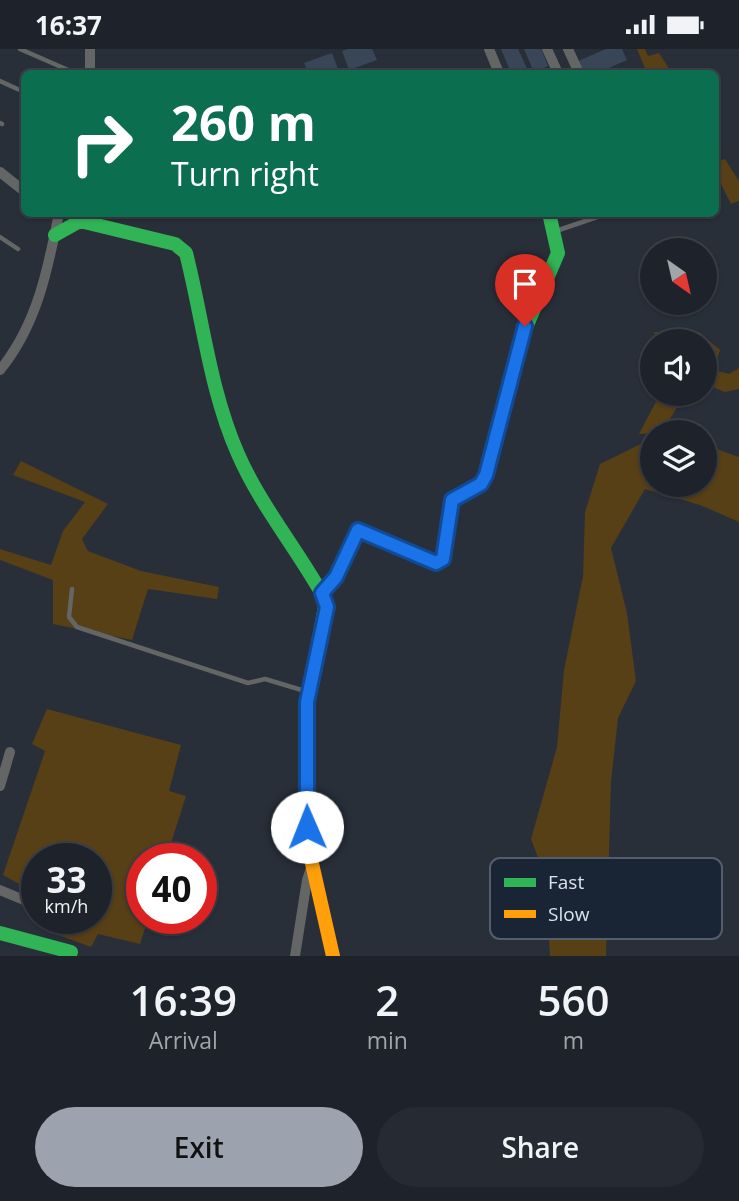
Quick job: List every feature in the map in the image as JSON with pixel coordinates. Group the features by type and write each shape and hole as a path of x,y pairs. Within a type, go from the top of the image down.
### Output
{"street":[{"path":"89,70 90,49"},
{"path":"489,49 498,70"},
{"path":"547,49 557,70"},
{"path":"568,49 578,70"},
{"path":"0,172 21,189"},
{"path":"0,370 16,347 40,298 57,217"},
{"path":"322,593 336,577 358,530 436,563 443,559 452,500 481,484 486,475 498,442 517,351 558,253 550,217"},
{"path":"55,236 71,224 85,222 176,244 186,253 213,373 235,449 271,517 322,593 327,607 309,692 307,820 312,865 333,956"},
{"path":"0,786 10,752"},
{"path":"295,956 307,880 312,865"},
{"path":"0,890 21,899"},
{"path":"0,933 71,952"}],"lane":[{"path":"20,49 68,70"},
{"path":"0,82 21,91"},
{"path":"554,232 597,217"},
{"path":"0,237 18,249"},
{"path":"72,589 69,617 76,627 248,683 265,679 309,692"}],"shaded area":[{"path":"637,49 645,49 648,56 659,53 670,70 646,70"},
{"path":"725,159 739,181 739,201 731,204 719,180 719,161"},
{"path":"739,368 739,389 725,392 717,389 717,371 729,374"},
{"path":"654,406 677,406 669,420 646,420"},
{"path":"640,444 640,497 611,548 627,613 636,681 618,718 611,782 609,858 538,858 531,839 557,747 564,670 583,576 585,512 600,464"},
{"path":"717,449 739,457 739,522 700,505 672,497 717,497"},
{"path":"21,461 108,504 82,539 88,551 141,571 219,587 217,599 148,589 132,640 53,624 53,580 0,560 0,549 51,565 63,531 85,502 13,475"},
{"path":"47,709 181,745 169,791 186,796 171,843 126,843 126,934 143,934 140,944 98,934 112,934 112,843 21,843 21,885 3,875 45,751 32,744"},
{"path":"55,934 98,934 91,947"},
{"path":"549,939 606,939 606,956 550,956"}],"building":[{"path":"372,49 377,60 349,70 342,51"},
{"path":"501,49 518,49 528,70 510,70"},
{"path":"524,49 541,49 548,66 533,70"},
{"path":"606,49 622,49 627,60 604,70 580,70 576,62"},
{"path":"332,53 338,70 308,70 304,63"}],"traffic: fast":[{"path":"322,593 337,576 359,529 436,563 443,559 451,503 479,484 487,475 518,346 558,253 550,217"},
{"path":"55,235 80,221 175,244 186,253 228,430 247,473 326,601 307,702 307,735"},
{"path":"0,933 71,952"}],"traffic: slow":[{"path":"307,735 307,820 311,859 333,956"}],"route":[{"path":"307,827 307,702 327,607 322,593 336,577 359,529 436,563 443,559 452,500 481,484 498,442 507,389 525,326"}]}
